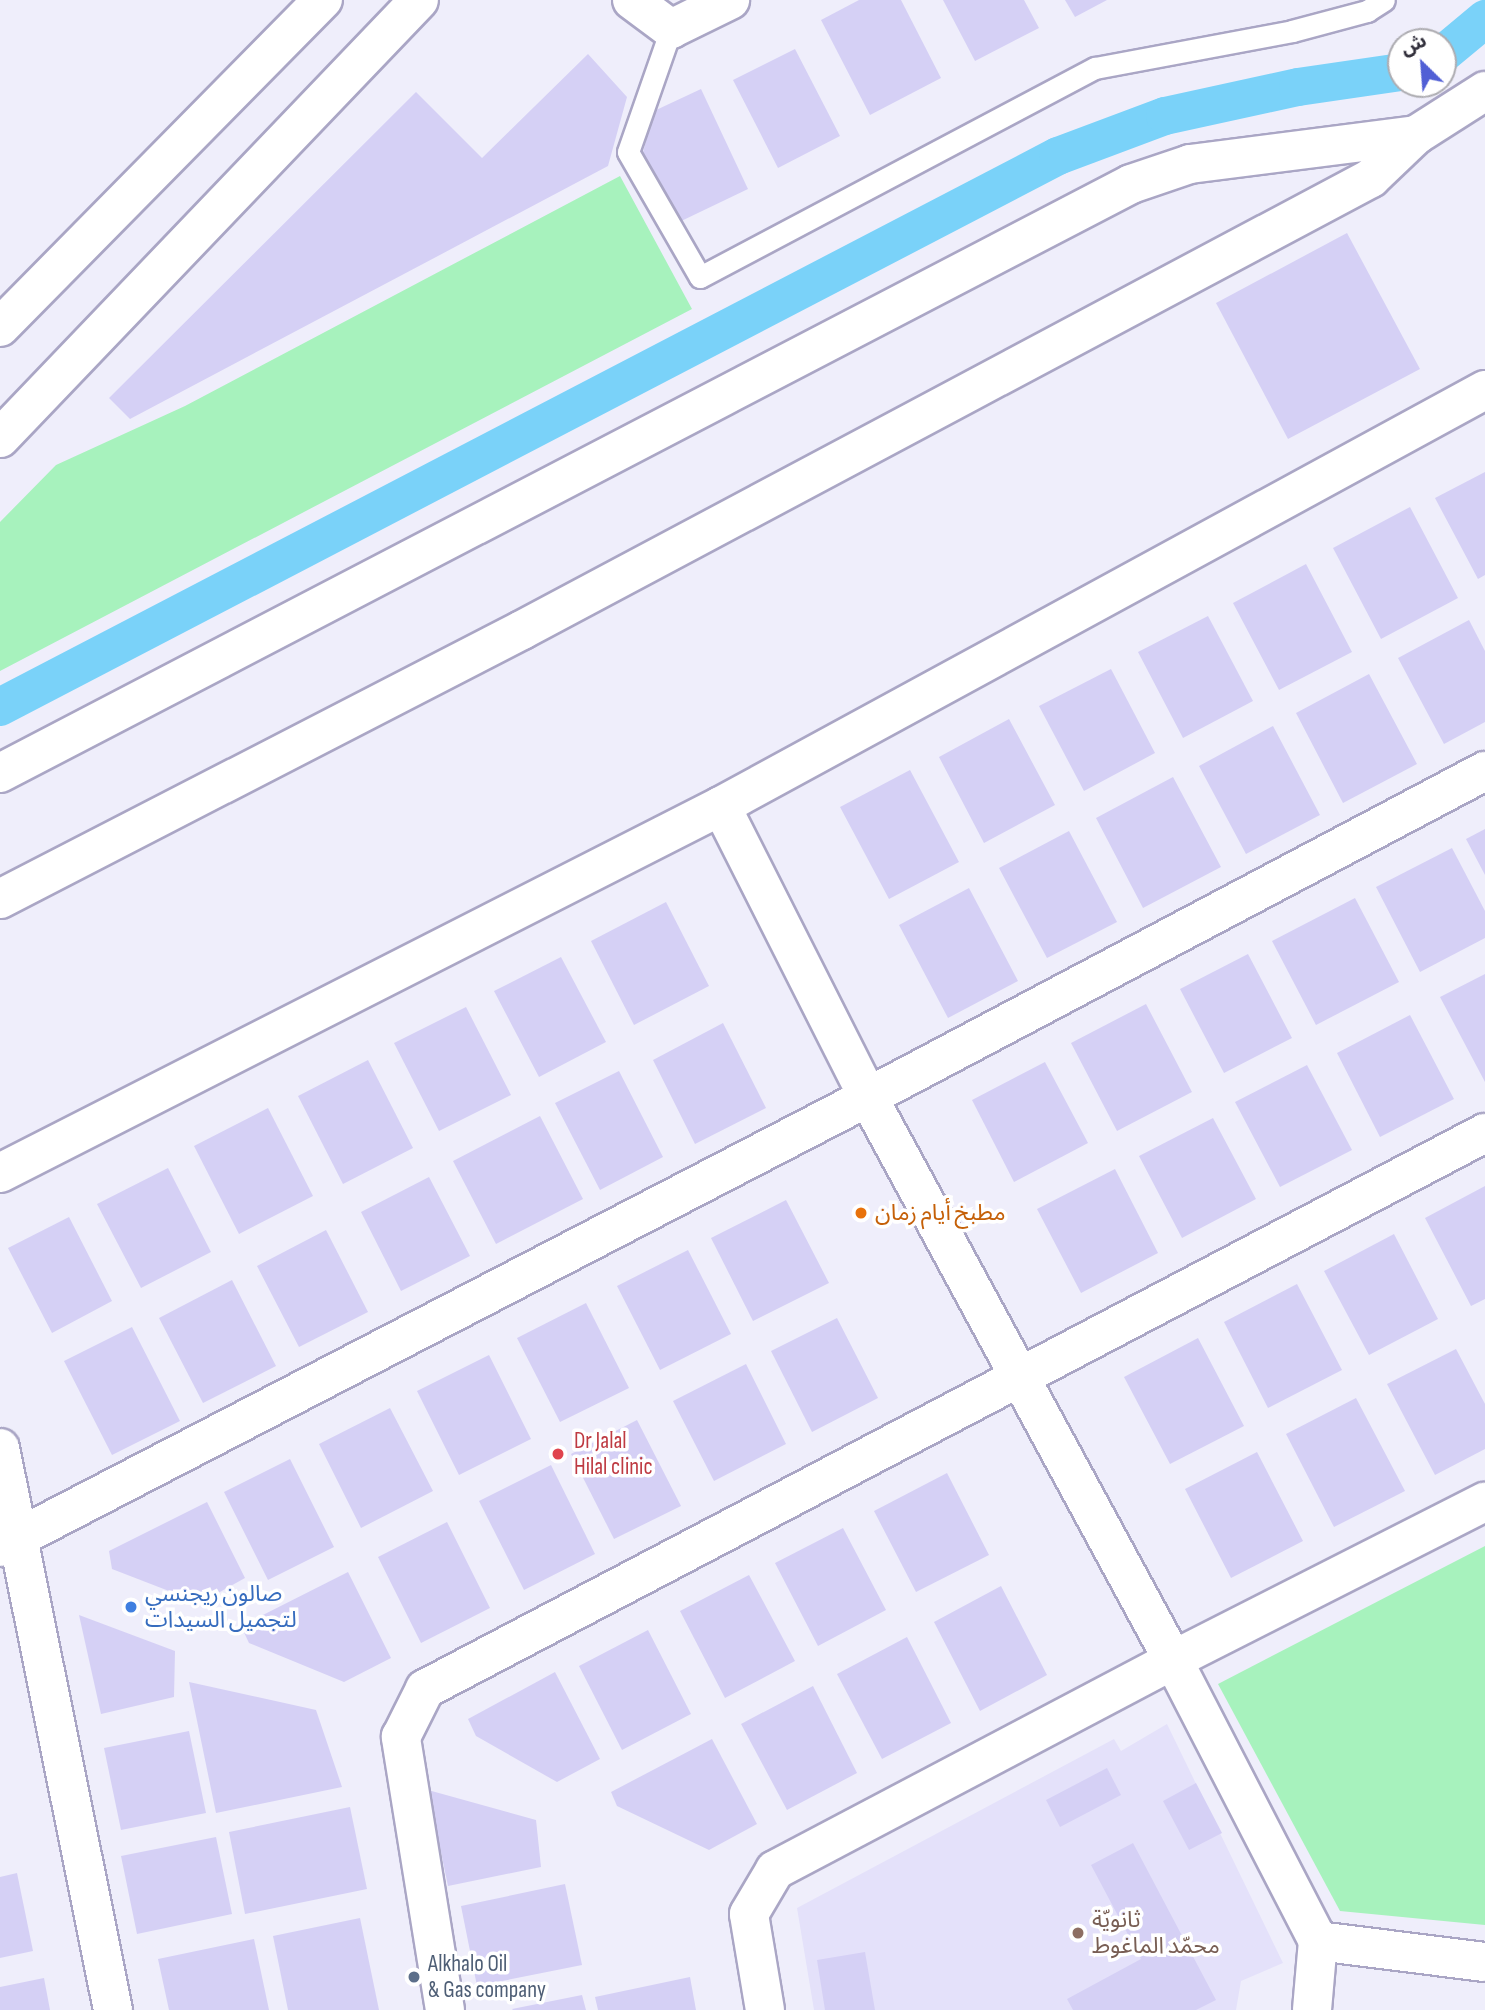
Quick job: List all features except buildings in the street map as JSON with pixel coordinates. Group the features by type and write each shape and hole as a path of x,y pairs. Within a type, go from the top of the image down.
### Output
{"main road":[{"path":"0,327 323,0"},
{"path":"0,438 419,0"},
{"path":"632,0 671,29 730,0"},
{"path":"0,899 535,624 1371,178 1416,135 1485,91"},
{"path":"0,772 1131,184 1190,164 1416,135"},
{"path":"0,1172 721,806 1485,390"},
{"path":"9,1542 868,1097 1485,771"},
{"path":"721,806 868,1097 1173,1660 1318,1941 1312,2010"},
{"path":"445,2010 401,1737 425,1689 1485,1133"},
{"path":"0,1448 9,1542 113,2010"},
{"path":"765,2010 749,1914 775,1870 1173,1660 1485,1502"},
{"path":"1318,1941 1485,1962"}],"lane":[{"path":"671,29 628,152 700,277 1095,68 1292,31 1367,12 1384,0"}],"shaded area":[{"path":"1167,1724 1283,1963 1241,1981 1236,2010 814,2010 797,1908 1114,1739 1121,1751"}],"green space":[{"path":"620,176 692,309 0,671 0,522 56,465 185,406"},
{"path":"1485,1546 1485,1925 1340,1911 1218,1684"}],"waterway":[{"path":"1457,42 1485,19"},
{"path":"0,707 1058,156 1165,116 1298,87 1387,74"}],"place":[{"name":"مطبخ أيام زمان","path":"861,1213"},
{"name":"Dr Jalal Hilal clinic","path":"558,1454"},
{"name":"صالون ريجنسي لتجميل السيدات","path":"131,1607"},
{"name":"ثانويّة محمّد الماغوط","path":"1078,1933"},
{"name":"Alkhalo Oil & Gas company","path":"414,1977"}]}
